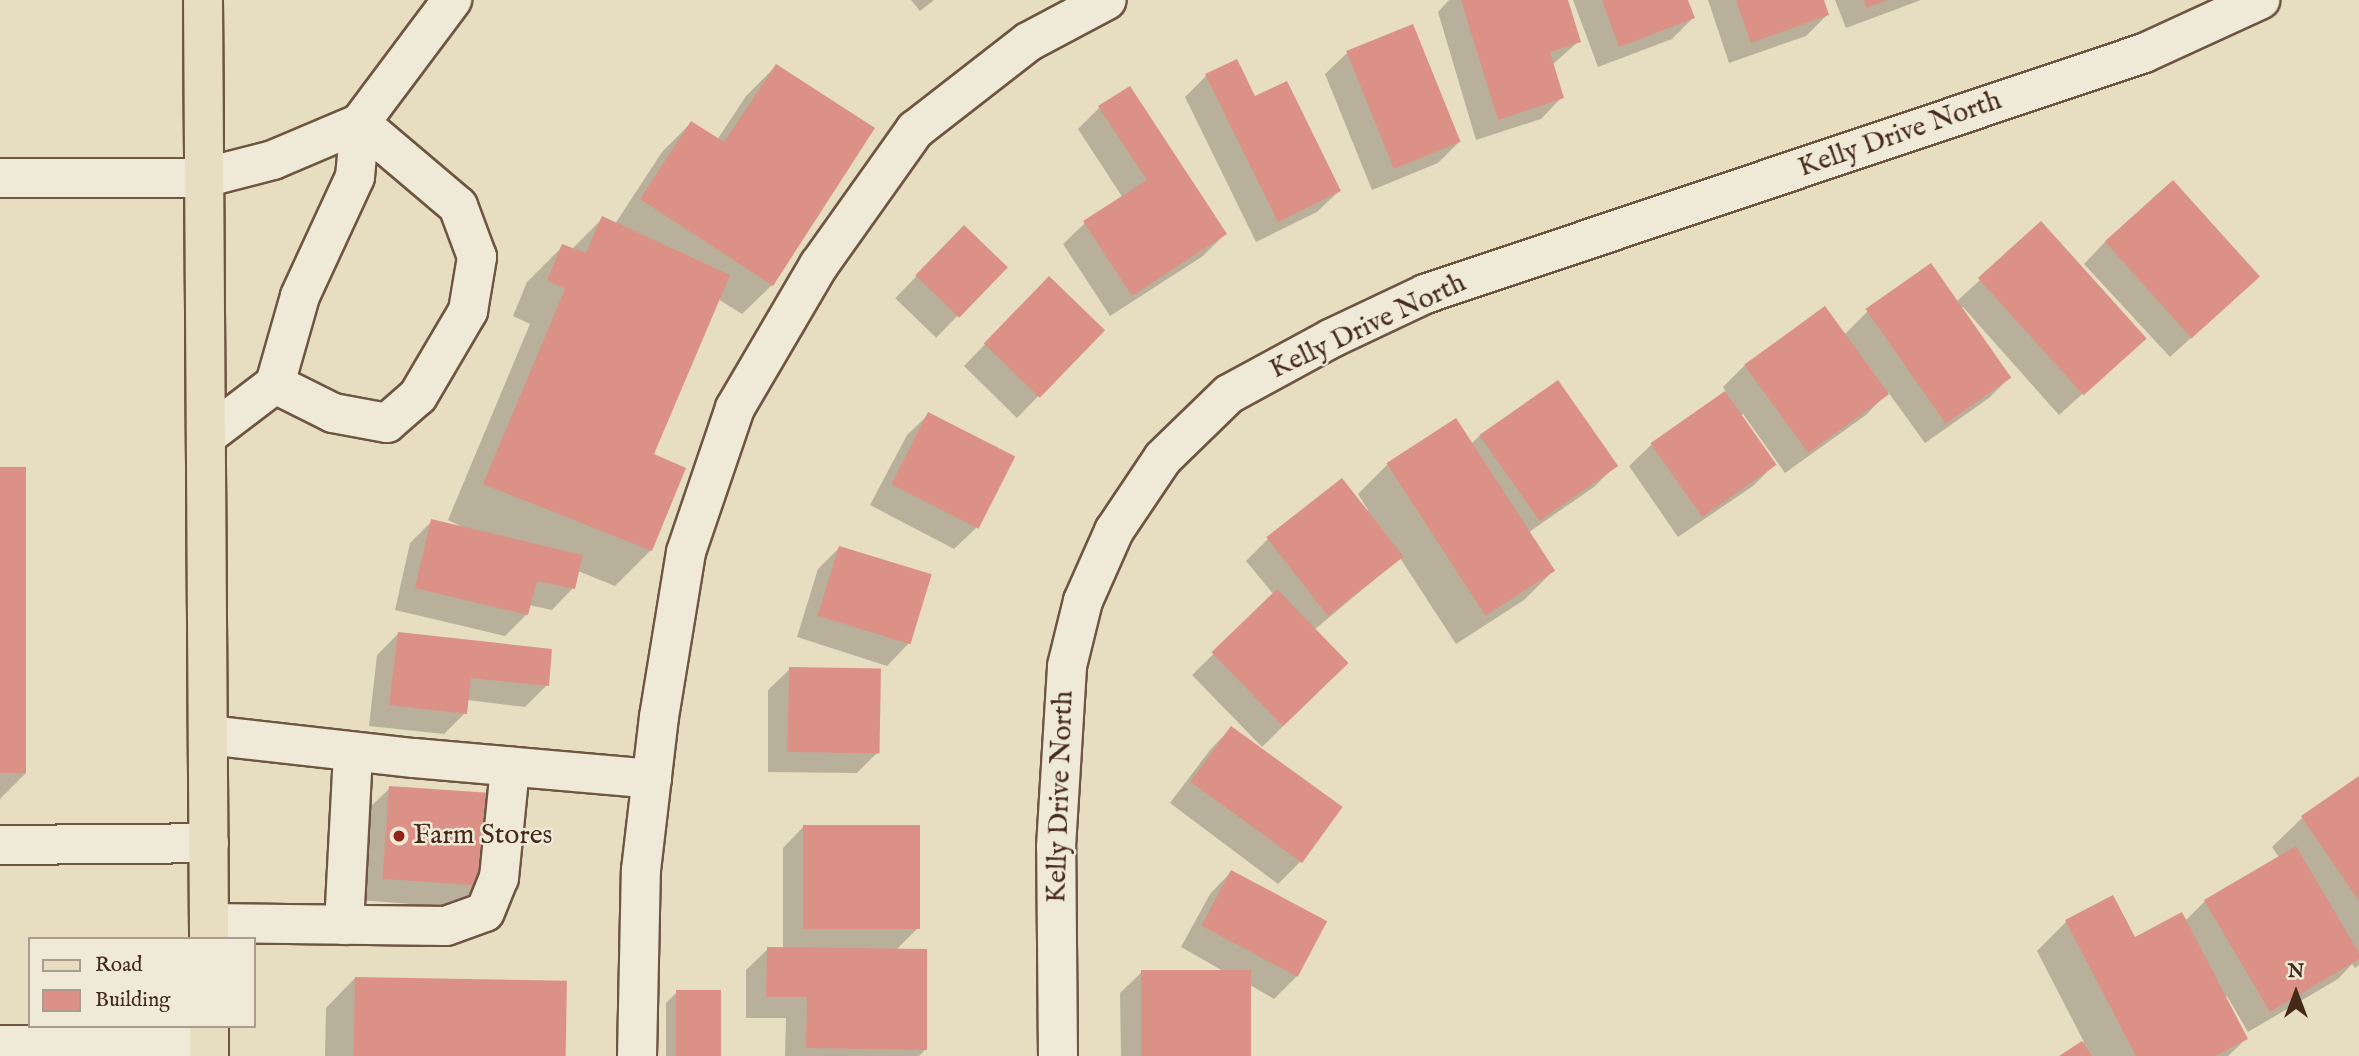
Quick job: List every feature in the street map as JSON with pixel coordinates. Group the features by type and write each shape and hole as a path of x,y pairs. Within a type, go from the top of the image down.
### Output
{"main road":[{"path":"203,0 208,435 209,931"}],"street":[{"path":"0,178 203,178 273,160 360,124 452,0"},
{"path":"637,1056 641,870 686,552 735,408 819,265 915,130 1028,42 1107,0"},
{"name":"Kelly Drive North","path":"1058,1056 1056,848 1067,666 1083,601 1114,531 1163,458 1229,394 1332,338 1425,294 2144,53 2260,0"},
{"path":"208,435 275,384 300,296 355,177 360,124"},
{"path":"275,384 333,413 387,423 418,396 468,311 477,257 457,206 360,124"},
{"path":"208,735 353,752 652,779"},
{"path":"344,925 353,752"},
{"path":"209,931 344,925 446,926 485,912 499,878 510,767"},
{"path":"0,845 209,843"},
{"path":"0,1045 209,1043"}],"building":[{"path":"1461,0 1568,0 1581,42 1550,52 1564,98 1498,120"},
{"path":"1602,0 1688,0 1695,18 1619,47"},
{"path":"1736,0 1824,0 1829,15 1751,43"},
{"path":"1864,0 1887,0 1867,8"},
{"path":"1413,24 1461,142 1394,169 1346,51"},
{"path":"1237,59 1255,96 1287,81 1341,191 1278,222 1205,74"},
{"path":"776,64 875,128 773,286 640,199 691,121 724,142"},
{"path":"1130,86 1227,234 1132,296 1083,221 1147,180 1098,106"},
{"path":"2173,180 2260,277 2192,338 2105,242"},
{"path":"602,216 730,275 654,454 686,468 652,551 483,484 565,289 547,280 562,244 586,253"},
{"path":"2041,221 2147,338 2084,395 1978,278"},
{"path":"964,225 1008,267 959,318 915,275"},
{"path":"1931,263 2011,378 1946,424 1865,309"},
{"path":"1049,276 1105,330 1040,398 984,344"},
{"path":"1825,306 1889,394 1808,453 1744,365"},
{"path":"1558,380 1618,466 1540,521 1479,435"},
{"path":"1725,391 1777,465 1702,517 1650,443"},
{"path":"928,412 1015,456 979,529 891,484"},
{"path":"1456,418 1555,571 1486,616 1386,463"},
{"path":"0,467 26,467 26,773 0,773"},
{"path":"1342,478 1404,557 1328,616 1266,537"},
{"path":"431,519 583,555 575,589 537,581 528,615 415,588"},
{"path":"839,546 932,574 910,644 818,616"},
{"path":"1277,589 1349,663 1283,726 1212,652"},
{"path":"398,632 552,649 549,686 471,678 467,714 389,705"},
{"path":"789,667 881,669 880,754 788,752"},
{"path":"1231,726 1343,807 1302,863 1190,782"},
{"path":"2359,776 2359,901 2301,816"},
{"path":"389,786 491,793 484,886 383,879"},
{"path":"803,825 920,825 920,929 803,929"},
{"path":"2296,846 2359,953 2359,959 2270,1012 2204,900"},
{"path":"1231,870 1327,921 1298,977 1201,926"},
{"path":"2113,895 2135,937 2182,912 2248,1039 2215,1056 2136,1056 2065,920"},
{"path":"767,947 927,949 927,1050 806,1048 807,997 766,997"},
{"path":"1141,970 1251,970 1251,1056 1141,1056"},
{"path":"355,977 567,981 566,1056 354,1056"},
{"path":"676,990 721,990 721,1056 676,1056"},
{"path":"2082,1041 2092,1056 2059,1056"}],"place":[{"name":"Farm Stores","path":"399,836"}]}
